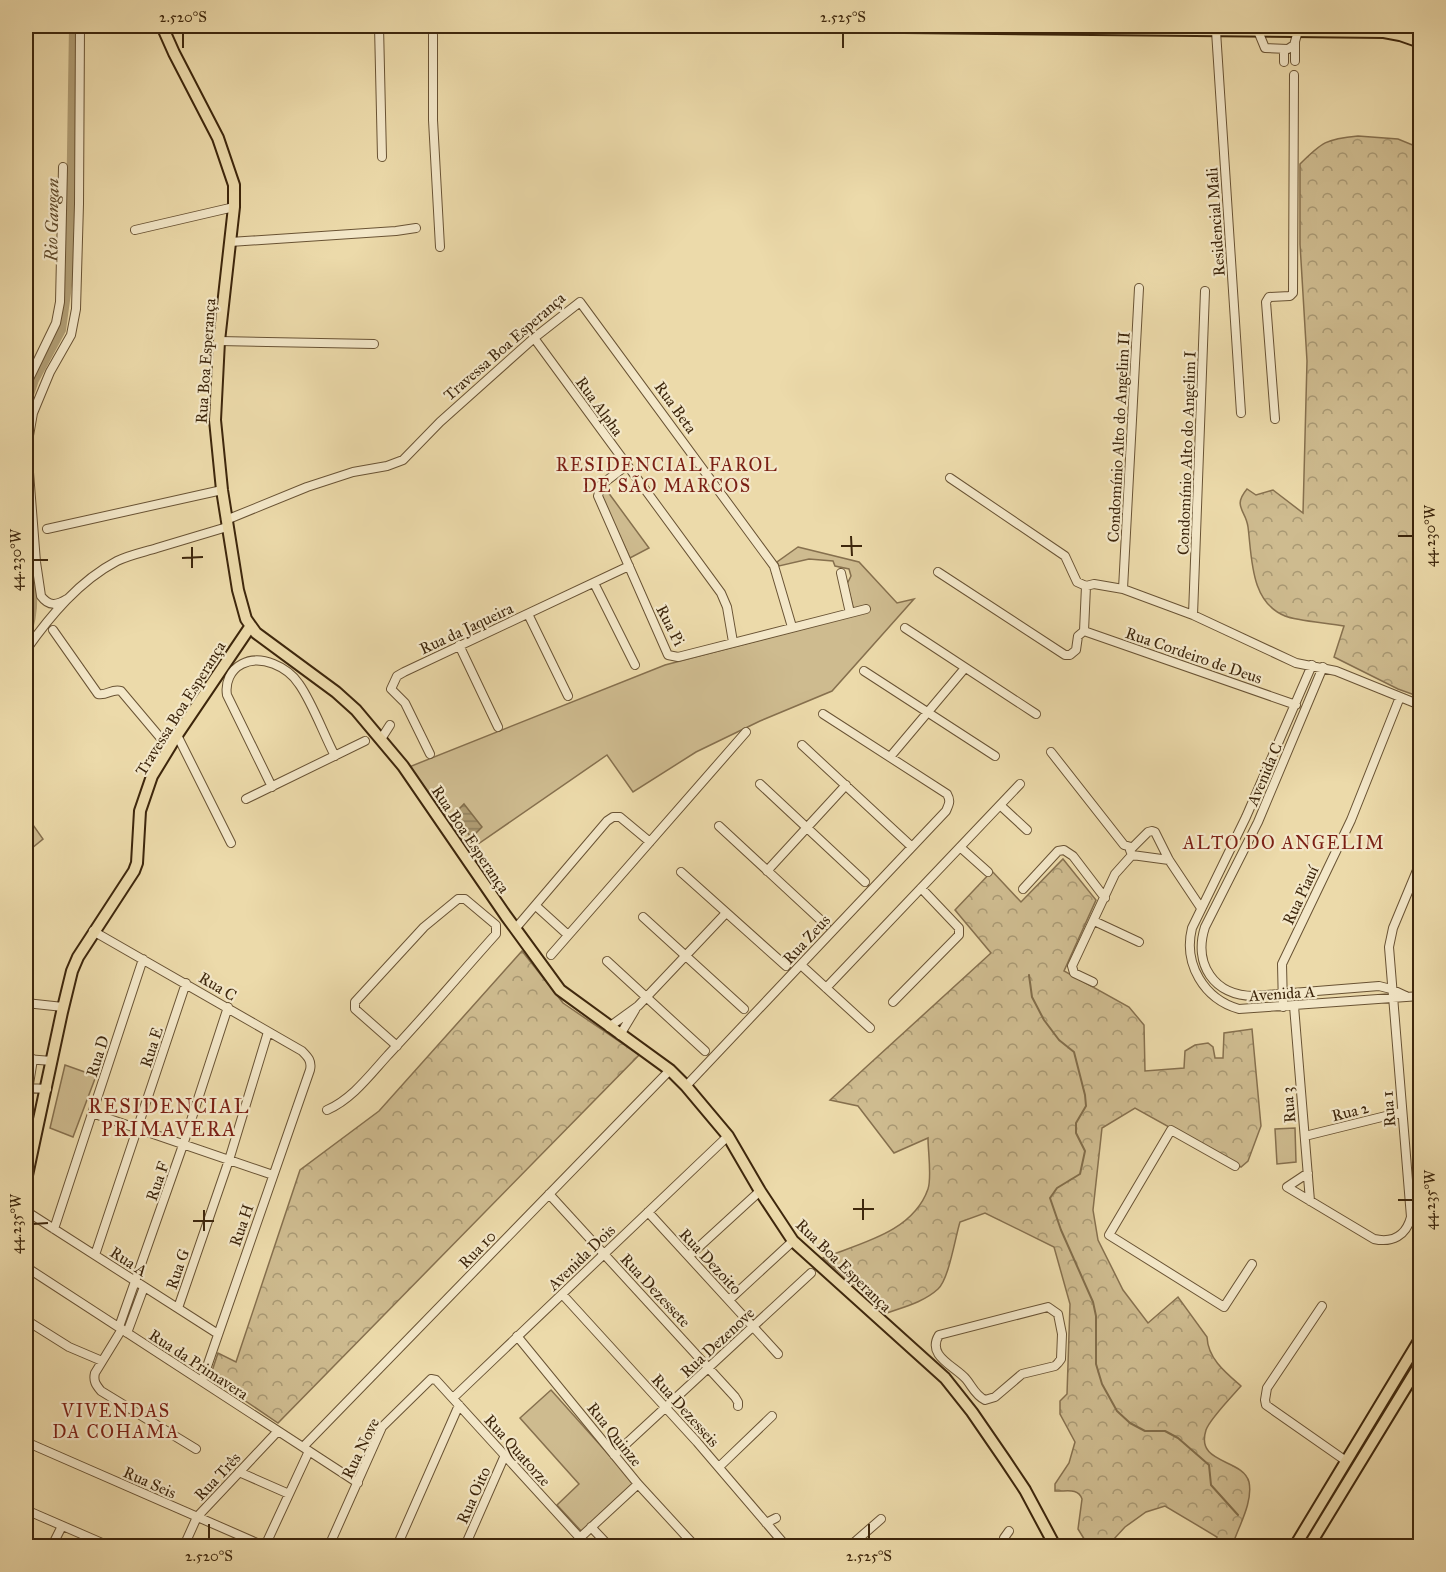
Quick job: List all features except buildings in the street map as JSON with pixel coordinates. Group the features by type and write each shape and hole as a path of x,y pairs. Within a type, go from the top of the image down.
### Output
{"main road":[{"name":"Rua Boa Esperança","path":"162,26 218,138 234,185 234,207 219,341 215,420 227,524 247,631 356,710 403,766 515,929 560,990 670,1070 728,1136 793,1241 949,1376 1025,1490 1055,1546"},
{"path":"814,26 1258,31 1297,37 1384,32 1420,42"},
{"name":"Travessa Boa Esperança","path":"26,1180 63,1007 78,957 134,871 137,863 138,833 143,803 152,776 247,631"},
{"path":"1295,1546 1420,1339"},
{"path":"1310,1546 1420,1364"}],"street":[{"path":"67,599 50,604 41,596 27,447 33,413 50,372 71,335 76,309 80,26"},
{"path":"379,26 382,157"},
{"name":"Residencial Mali","path":"1216,31 1241,412"},
{"path":"1258,31 1265,48 1291,49 1297,37"},
{"path":"433,35 433,120 440,248"},
{"path":"1295,61 1297,37"},
{"path":"1284,49 1284,62"},
{"path":"1275,419 1266,302 1269,297 1290,296 1293,293 1294,75"},
{"path":"26,385 57,323 60,302 63,167"},
{"path":"135,230 234,207"},
{"path":"230,242 416,228"},
{"name":"Condomínio Alto do Angelim II","path":"1123,588 1139,288"},
{"name":"Condomínio Alto do Angelim I","path":"1193,615 1205,291"},
{"name":"Travessa Boa Esperança","path":"26,650 46,621 67,599 94,575 119,560 227,524 307,487 353,472 387,466 403,460 440,422 534,338 580,302"},
{"name":"Rua Beta","path":"580,302 770,560 779,578 792,627"},
{"name":"Rua Alpha","path":"534,338 721,593 727,607 733,642"},
{"path":"219,341 374,344"},
{"name":"Rua Pi","path":"627,465 601,485 598,493 668,655 671,657 866,609"},
{"path":"950,478 1065,556 1077,582 1086,586 1104,585 1123,588 1193,615 1296,663 1323,667 1420,705"},
{"path":"47,529 222,490"},
{"name":"Rua da Jaqueira","path":"430,754 405,703 391,689 397,676 629,566"},
{"path":"938,572 1065,654 1070,655 1076,651 1078,636 1084,631 1086,586"},
{"path":"840,573 850,613"},
{"path":"594,583 635,665"},
{"path":"528,614 568,696"},
{"path":"905,628 1036,714"},
{"path":"53,630 98,694 121,690 169,748"},
{"path":"247,631 247,648"},
{"name":"Rua Cordeiro de Deus","path":"1084,631 1296,705"},
{"path":"459,645 498,727"},
{"path":"272,787 227,695 228,681 239,665 254,660 272,664 299,683 335,756"},
{"name":"Avenida C","path":"1189,952 1192,928 1246,817 1311,666"},
{"name":"Avenida C","path":"1206,969 1201,947 1205,927 1257,822 1323,667"},
{"path":"823,714 890,757 965,668"},
{"path":"864,671 995,756"},
{"name":"Rua Piauí","path":"1283,1007 1282,964 1351,820 1400,697"},
{"path":"381,739 390,724"},
{"path":"551,955 746,732"},
{"path":"177,735 231,843"},
{"path":"246,799 365,741"},
{"path":"802,746 912,847"},
{"path":"1051,752 1124,845 1132,851 1169,861"},
{"name":"Rua Zeus","path":"686,1086 946,811 950,799 947,794 890,757"},
{"path":"760,784 865,882"},
{"path":"826,988 1020,784"},
{"path":"767,871 846,785"},
{"path":"1000,805 1027,830"},
{"path":"515,929 599,828 613,817 620,817 650,842"},
{"path":"1246,817 1257,822"},
{"path":"719,826 826,925"},
{"path":"1093,981 1074,973 1072,966 1115,874 1148,832 1152,831 1156,835 1169,861 1201,908"},
{"path":"960,847 988,872"},
{"path":"1023,889 1058,851 1064,850 1073,856 1105,898"},
{"name":"Rua 1","path":"1310,1201 1378,1240 1390,1240 1400,1236 1407,1229 1411,1217 1389,953 1391,934 1420,863"},
{"path":"681,872 786,966"},
{"path":"893,1002 960,935 959,928 921,888"},
{"name":"Rua Boa Esperança","path":"397,1046 355,1009 355,1002 424,927 458,899 465,899 496,925"},
{"path":"536,906 568,935"},
{"path":"620,1035 638,1006 726,913"},
{"path":"327,1110 350,1096 397,1046 496,934 496,925 506,916"},
{"path":"643,917 744,1009"},
{"path":"1094,921 1139,942"},
{"name":"Rua C","path":"93,931 302,1050 311,1065 307,1078"},
{"name":"Avenida A","path":"1189,952 1195,973 1201,982 1219,1000 1239,1009 1420,996"},
{"name":"Rua D","path":"54,1229 142,959"},
{"path":"607,961 705,1051"},
{"path":"801,965 870,1028"},
{"name":"Avenida A","path":"1206,969 1217,984 1231,993 1245,996 1379,986 1407,997"},
{"name":"Rua E","path":"95,1255 186,983"},
{"path":"26,1003 63,1007"},
{"path":"609,1027 638,1006"},
{"name":"Rua 3","path":"1294,1006 1310,1201"},
{"name":"Rua F","path":"123,1330 136,1282 228,1007"},
{"name":"Rua G","path":"178,1308 229,1160 268,1032"},
{"path":"26,1101 29,1059 52,1061"},
{"name":"Rua 10","path":"264,1546 289,1494 306,1449 670,1070"},
{"name":"Rua H","path":"202,1381 307,1078"},
{"path":"28,1088 47,1089"},
{"name":"Rua 2","path":"1305,1136 1402,1112"},
{"path":"92,1113 273,1175"},
{"path":"1235,1167 1171,1130 1108,1235 1224,1307 1252,1264"},
{"name":"Avenida Dois","path":"397,1546 456,1401 518,1336 728,1136"},
{"path":"1308,1173 1287,1187 1310,1201"},
{"path":"689,1256 760,1191"},
{"name":"Rua Dezessete","path":"549,1194 735,1397 738,1406"},
{"name":"Rua A","path":"26,1211 218,1334"},
{"name":"Rua Dezoito","path":"648,1212 778,1354"},
{"path":"729,1300 793,1241"},
{"name":"Rua da Primavera","path":"26,1267 358,1483"},
{"name":"Rua Dezenove","path":"614,1455 811,1273"},
{"path":"144,1287 123,1330 94,1376 95,1383 101,1391 196,1449"},
{"name":"Rua Dezesseis","path":"562,1294 666,1408 786,1546"},
{"path":"1048,1306 1058,1314 1062,1334 1061,1359 1055,1366 1022,1374 995,1397 985,1400 978,1396 965,1377 940,1358 936,1340 939,1335 1048,1306"},
{"path":"1322,1306 1267,1388 1264,1400 1266,1404 1346,1461"},
{"path":"26,1320 69,1347 102,1361"},
{"name":"Rua Quinze","path":"518,1336 614,1455 695,1546"},
{"name":"Rua Nove","path":"329,1546 382,1427 428,1380 436,1380"},
{"name":"Rua Quatorze","path":"436,1380 580,1538"},
{"path":"718,1467 772,1416"},
{"name":"Rua Três","path":"184,1546 197,1517 278,1431"},
{"name":"Rua Seis","path":"26,1442 264,1546"},
{"name":"Rua Oito","path":"465,1546 505,1455"},
{"path":"239,1472 289,1494"},
{"path":"571,1546 639,1484"},
{"path":"742,1495 751,1490"},
{"path":"26,1521 28,1511 109,1546"},
{"path":"766,1522 776,1518"},
{"path":"850,1546 881,1519"},
{"path":"52,1546 62,1526"},
{"path":"591,1527 609,1546"},
{"path":"1009,1531 1004,1538 1009,1546"}],"green space":[{"path":"1358,136 1398,139 1420,148 1420,697 1398,689 1334,657 1344,626 1290,618 1274,609 1265,600 1255,578 1247,521 1240,504 1247,489 1256,495 1273,490 1303,513 1307,361 1300,244 1300,164 1331,140"},
{"path":"605,488 649,548 630,558 600,493"},
{"path":"798,547 859,562 897,603 914,599 832,691 760,721 696,752 633,792 607,755 468,851 409,767 665,665 855,615 847,584 851,576 849,569 835,566 833,561 809,559 779,566 777,562"},
{"path":"26,815 43,839 26,853"},
{"path":"1063,859 1096,900 1064,971 1129,1007 1144,1025 1145,1071 1184,1068 1185,1051 1195,1045 1208,1043 1213,1047 1215,1058 1223,1058 1224,1033 1252,1029 1261,1126 1248,1161 1241,1167 1135,1108 1102,1128 1093,1210 1098,1240 1123,1290 1148,1323 1178,1297 1207,1337 1214,1359 1241,1386 1212,1420 1206,1430 1204,1441 1207,1450 1213,1456 1245,1474 1249,1482 1249,1497 1234,1541 1236,1546 1213,1546 1217,1537 1165,1506 1146,1512 1125,1527 1114,1539 1100,1546 1086,1542 1078,1529 1082,1499 1080,1495 1074,1491 1055,1491 1055,1484 1069,1463 1075,1442 1060,1414 1060,1401 1067,1394 1070,1304 1054,1247 985,1213 960,1222 948,1268 938,1289 920,1301 887,1313 823,1258 869,1241 898,1226 921,1204 930,1178 928,1138 894,1153 858,1106 830,1100 991,953 955,910 992,871 1021,902"},
{"path":"522,951 563,1003 639,1055 278,1423 210,1377 218,1353 236,1362 300,1170 379,1111"},
{"path":"65,1065 96,1076 73,1137 50,1128"},
{"path":"1295,1128 1296,1162 1277,1164 1275,1129"},
{"path":"551,1390 635,1484 582,1532 557,1505 579,1484 520,1418"}],"shaded area":[{"path":"464,804 482,827 471,838 455,813"}],"waterway":[{"name":"Rio Gangan","path":"26,406 35,380 62,330 69,278 73,26"},
{"name":"Rio Gangan","path":"26,520 33,595 33,610 26,637"},
{"path":"1029,975 1032,997 1044,1020 1059,1040 1074,1052 1085,1095 1086,1106 1076,1123 1076,1133 1085,1151 1080,1174 1057,1188 1050,1198 1061,1230 1093,1302 1096,1316 1096,1364 1102,1384 1117,1411 1130,1423 1145,1431 1165,1431 1178,1438 1209,1465 1211,1485 1238,1515"}],"district":[{"name":"RESIDENCIAL FAROL DE SÃO MARCOS","path":"667,475"},
{"name":"ALTO DO ANGELIM","path":"1284,843"},
{"name":"RESIDENCIAL PRIMAVERA","path":"169,1118"},
{"name":"VIVENDAS DA COHAMA","path":"116,1421"}]}
